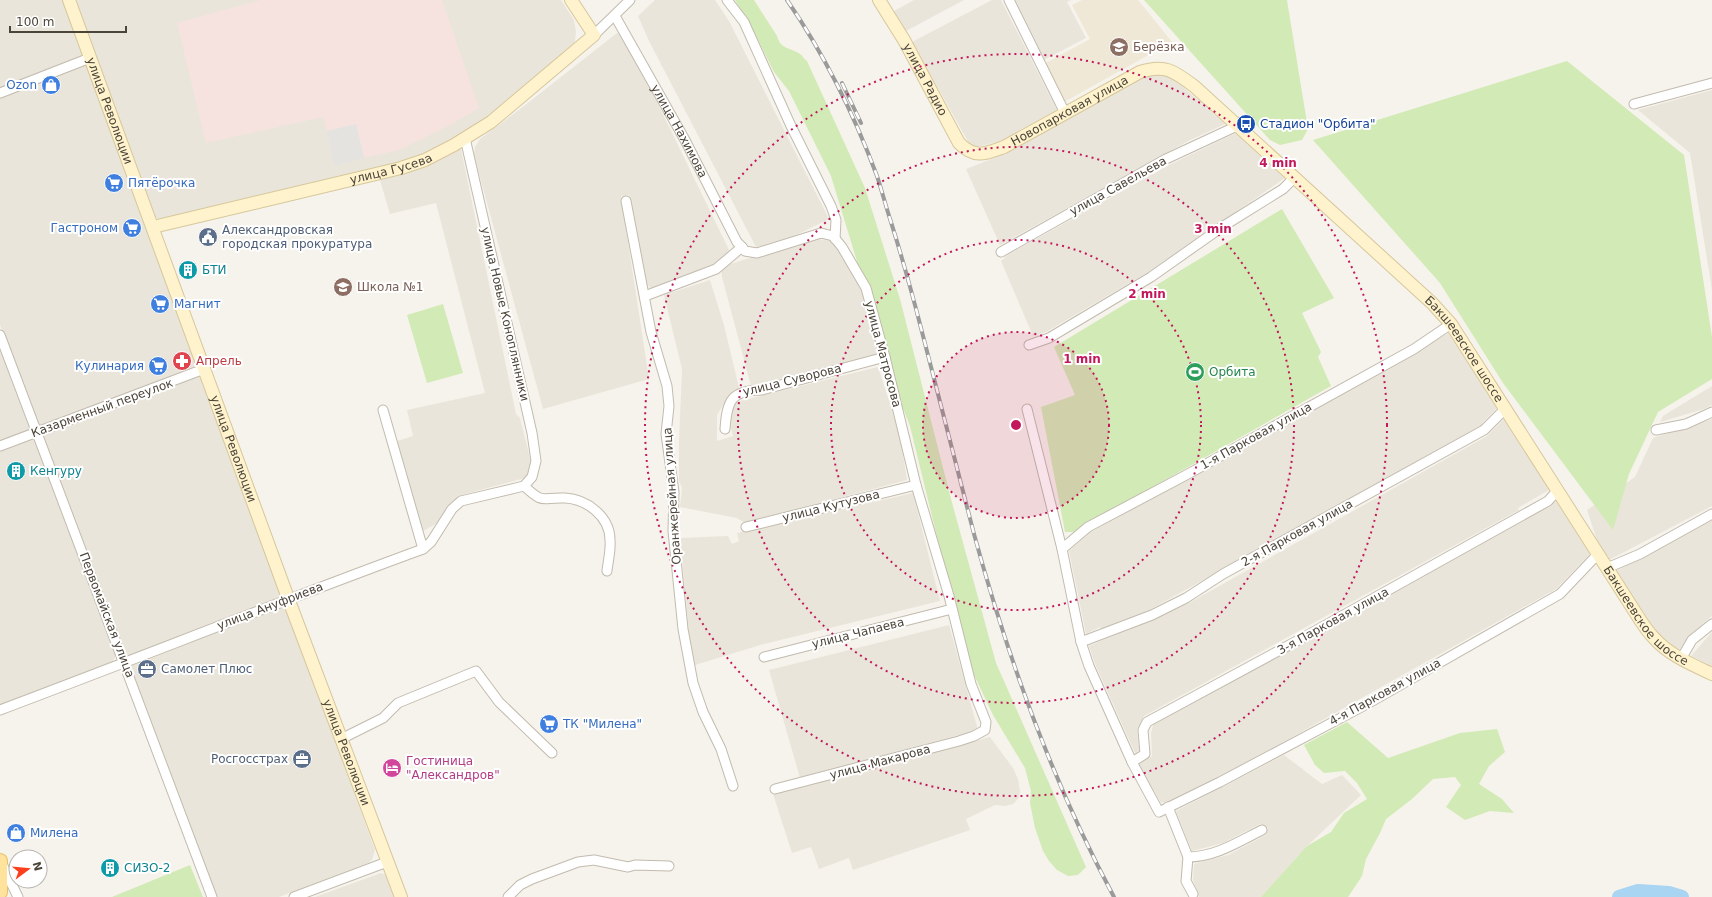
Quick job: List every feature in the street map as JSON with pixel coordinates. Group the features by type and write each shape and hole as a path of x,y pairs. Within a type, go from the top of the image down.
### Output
{"main road":[{"path":"0,860 0,892"}],"street":[{"name":"улица Революции","path":"69,0 288,598 401,897"},
{"path":"571,0 594,35 630,0"},
{"path":"727,0 744,22 831,206 836,220 835,239"},
{"name":"улица Радио","path":"879,0 904,40 960,143 967,150 976,154"},
{"path":"1009,0 1065,113"},
{"name":"улица Нахимова","path":"615,16 685,140 737,242 742,248"},
{"name":"улица Гусева","path":"153,227 401,168 425,160 491,122 594,35"},
{"path":"0,93 90,58"},
{"name":"Новопарковая улица","path":"976,154 986,154 1004,147 1140,72 1149,69 1163,68"},
{"name":"Бакшеевское шоссе","path":"1163,68 1172,71 1194,86 1432,303 1451,324 1557,491 1654,638 1667,650 1681,659 1712,674"},
{"path":"1634,104 1712,83"},
{"name":"улица Савельева","path":"1001,252 1166,159 1237,126"},
{"name":"улица Новые Коноплянники","path":"465,138 532,433 536,461 532,478 524,486"},
{"path":"1029,344 1049,338 1151,277 1222,227 1283,189 1294,178"},
{"name":"Оранжерейная улица","path":"626,201 651,332 667,386 669,399 666,434 674,492 673,531 683,629 693,682 704,712 721,749 733,786"},
{"path":"645,296 716,269 742,248 745,251 757,253 821,233 833,236 835,239"},
{"name":"улица Матросова","path":"835,239 842,247 866,288 885,356 916,485 952,609 971,684 986,722 984,730"},
{"name":"1-я Парковая улица","path":"1062,549 1088,527 1188,474 1414,349 1451,324"},
{"name":"Первомайская улица","path":"0,335 212,897"},
{"name":"улица Суворова","path":"724,429 728,405 731,399 740,392 762,390 885,356"},
{"name":"Казарменный переулок","path":"0,446 204,370"},
{"path":"1027,409 1062,549 1081,642 1089,666 1132,762"},
{"name":"2-я Парковая улица","path":"1081,642 1152,615 1186,598 1223,574 1484,430 1505,409"},
{"path":"383,410 423,549"},
{"path":"1656,430 1686,424 1712,412"},
{"name":"улица Кутузова","path":"746,527 916,485"},
{"path":"524,486 537,498 543,500 564,498 581,500 597,512 607,527 610,540 607,571"},
{"name":"улица Ануфриева","path":"0,710 125,663 288,598 423,549 431,542 452,509 461,501 524,486"},
{"name":"3-я Парковая улица","path":"1132,762 1146,754 1144,730 1147,722 1306,636 1548,501 1557,491"},
{"path":"1607,568 1640,554 1712,514"},
{"name":"4-я Парковая улица","path":"1132,762 1159,812 1220,782 1367,704 1560,594 1598,554"},
{"name":"улица Чапаева","path":"764,657 952,609"},
{"path":"1681,659 1692,640 1712,624"},
{"path":"341,739 383,718 398,703 476,670 499,702 552,753"},
{"name":"улица Макарова","path":"775,789 959,741 974,736 984,730"},
{"path":"1168,807 1188,857 1186,881 1193,894"},
{"path":"1188,857 1201,857 1225,849 1262,830"},
{"path":"0,860 18,897"},
{"path":"508,897 520,885 532,878 578,862 594,860 628,867 635,865 669,866"},
{"path":"294,897 387,862"}],"shaded area":[{"path":"0,0 64,0 375,850 372,860 368,863 279,897 217,897 0,325"},
{"path":"74,0 561,0 574,20 576,32 575,41 569,51 503,106 464,132 421,155 400,163 161,219 155,218"},
{"path":"261,0 442,0 479,108 450,125 399,150 364,158 356,125 327,131 323,117 206,143 177,23"},
{"path":"655,0 715,0 729,21 829,219 788,239 756,247 649,41 638,16"},
{"path":"914,0 964,0 906,31 894,11"},
{"path":"992,0 1001,0 1057,110 1001,141 977,147 970,145 912,42"},
{"path":"1015,0 1071,0 1067,2 1086,38 1042,61"},
{"name":"Берёзка","path":"1082,0 1138,0 1172,42 1064,102 1044,64 1090,39 1072,5"},
{"path":"617,33 620,34 641,69 730,252 712,265 662,286 651,289 647,284 642,263 629,195 621,196 649,379 543,409 474,155 475,147 480,139"},
{"path":"1166,72 1225,124 1188,141 1000,245 966,169 1007,153 1142,75"},
{"path":"1712,90 1712,290 1690,153 1638,110"},
{"path":"356,124 364,158 334,166 327,131"},
{"path":"1236,133 1285,178 1148,272 1046,332 1033,336 1001,261 1005,258 1004,257 1169,165"},
{"path":"461,149 516,414 520,418 531,462 530,471 525,478 465,494 454,501 439,522 420,533 394,442 413,436 407,410 485,393 436,203 390,214 379,177 433,161"},
{"path":"817,239 834,241 847,260 863,294 879,354 751,386 722,277 721,267"},
{"path":"710,280 724,325 739,388 723,405 717,415 717,441 733,436 731,428 732,403 878,367 900,435 907,480 745,523 737,518 680,507 682,488 679,481 679,441 682,369 664,295"},
{"path":"1449,333 1497,408 1482,423 1483,425 1140,615 1102,632 1100,627 1086,634 1069,551 1091,532"},
{"path":"0,347 115,651 115,658 112,662 0,706"},
{"path":"1712,386 1712,405 1704,409 1660,422 1663,416"},
{"path":"1504,419 1549,490 1518,508 1519,510 1144,716 1137,729 1139,750 1135,753 1095,664 1089,646 1189,603 1487,436"},
{"path":"1712,419 1712,506 1609,560 1598,543 1587,510 1635,477 1653,438"},
{"path":"913,493 940,601 760,645 695,665 689,633 680,538 728,536 732,544 739,541 737,533"},
{"path":"1556,501 1590,554 1556,589 1223,776 1165,804 1163,802 1161,803 1138,764 1152,756 1151,733 1154,722 1320,633"},
{"path":"1712,520 1712,616 1679,650 1658,634 1616,571"},
{"path":"949,625 978,730 800,778 769,670"},
{"path":"1712,632 1712,666 1691,656"},
{"path":"990,737 1013,768 1018,779 1020,791 1019,798 1013,804 1005,806 995,805 966,819 970,830 853,870 849,858 819,869 811,847 792,853 773,794"},
{"path":"1284,755 1322,784 1342,775 1361,795 1307,846 1261,897 1199,897 1193,880 1194,864 1228,855 1266,835 1268,828 1260,824 1223,843 1192,851 1176,811"},
{"path":"381,873 386,875 394,897 315,897"}],"green space":[{"path":"735,0 754,0 781,44 786,48 800,54 807,61 865,188 900,299 951,499 996,663 1086,867 1078,875 1068,876 1057,870 1043,851 1035,828 1030,803 1031,791 1025,768 993,715 967,660 910,426 897,393 831,176 789,91 774,72 752,28 744,22 741,10"},
{"path":"1144,0 1287,0 1308,129 1302,140 1280,145 1270,140"},
{"path":"1567,61 1684,155 1712,337 1712,379 1658,412 1629,474 1613,530 1503,383 1440,283 1313,140"},
{"name":"Орбита","path":"1282,209 1334,298 1302,313 1321,352 1318,357 1331,386 1073,532 1065,532 1041,407 1075,395 1054,347"},
{"path":"443,304 463,373 427,383 407,315"},
{"path":"1347,722 1388,758 1460,733 1497,729 1505,752 1489,766 1479,784 1502,799 1514,813 1490,811 1465,820 1446,807 1461,785 1455,777 1433,779 1412,799 1386,819 1366,859 1362,876 1348,897 1261,897 1307,846 1331,832 1344,813 1367,799 1357,783 1345,771 1324,773 1315,765 1304,745"},
{"path":"190,865 203,897 112,897"}],"waterway":[{"path":"1619,897 1638,891 1669,893 1682,897"}],"railway":[{"path":"787,0 826,63 848,107 877,176 910,288 987,581 1017,674 1071,810 1114,897"},
{"path":"842,83 861,123"}],"place":[{"name":"Берёзка","path":"1119,47"},
{"name":"Ozon","path":"51,85"},
{"name":"Стадион \"Орбита\"","path":"1246,124"},
{"name":"Пятёрочка","path":"114,183"},
{"name":"Гастроном","path":"132,228"},
{"name":"Александровская городская прокуратура","path":"208,237"},
{"name":"БТИ","path":"188,270"},
{"name":"Школа №1","path":"343,287"},
{"name":"Магнит","path":"160,304"},
{"name":"Апрель","path":"182,361"},
{"name":"Кулинария","path":"158,366"},
{"name":"Орбита","path":"1195,372"},
{"name":"Кенгуру","path":"16,471"},
{"name":"Самолет Плюс","path":"147,669"},
{"name":"ТК \"Милена\"","path":"549,724"},
{"name":"Росгосстрах","path":"302,759"},
{"name":"Гостиница \"Александров\"","path":"392,768"},
{"name":"Милена","path":"16,833"},
{"name":"СИЗО-2","path":"110,868"}]}
